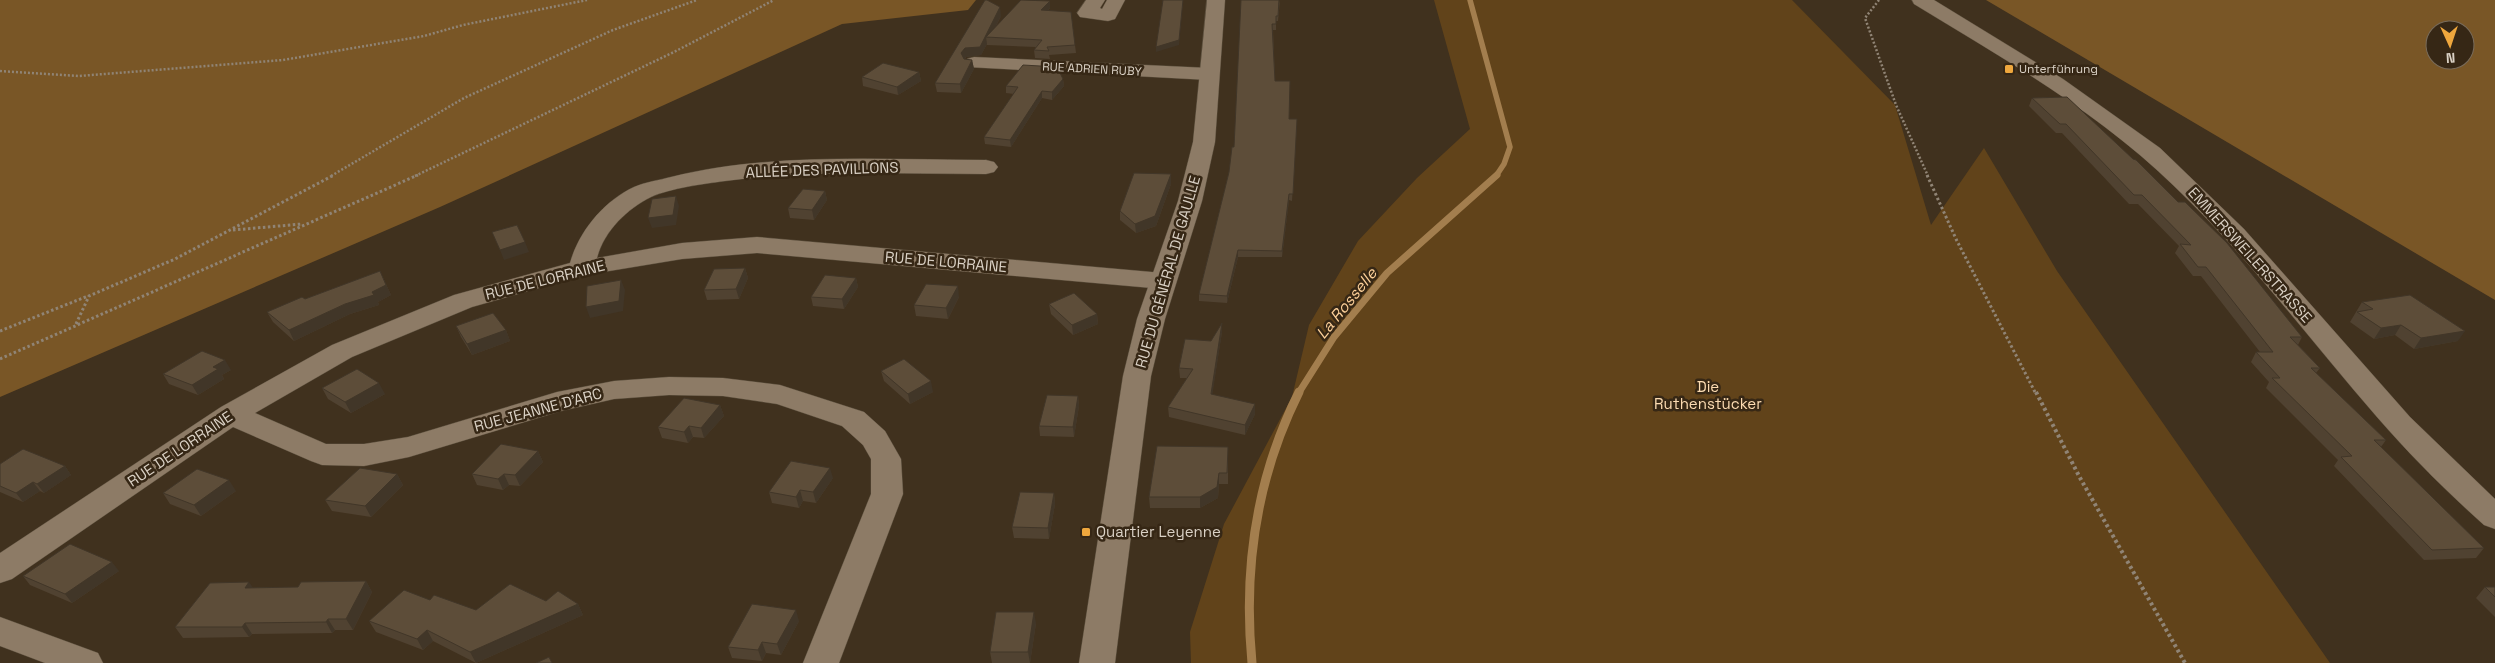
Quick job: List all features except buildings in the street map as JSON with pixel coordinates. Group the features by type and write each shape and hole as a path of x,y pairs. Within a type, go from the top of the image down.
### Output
{"street":[{"path":"1096,0 1087,13 1108,15 1116,0"},
{"name":"RUE DU GÉNÉRAL DE GAULLE","path":"1097,663 1137,376 1151,319 1190,201 1204,142 1216,0"},
{"name":"EMMERSWEILERSTRASSE","path":"1921,0 2108,120 2180,179 2271,272 2388,411 2467,492 2495,517"},
{"name":"RUE ADRIEN RUBY","path":"974,62 1209,74"},
{"name":"ALLÉE DES PAVILLONS","path":"582,268 587,248 608,216 643,192 700,177 770,168 986,167"},
{"name":"RUE DE LORRAINE","path":"0,570 231,414 342,351 463,301 582,268 682,251 757,245 1163,281"},
{"name":"RUE JEANNE D'ARC","path":"231,414 322,454 364,456 409,447 557,402 614,390 669,386 722,387 780,395 853,419 874,438 886,459 887,494 821,663"},
{"path":"0,631 85,663"}],"path":[{"path":"0,71 79,76 283,60 424,36 463,25 587,0"},
{"path":"0,331 175,259 316,185 464,98 613,30 697,0"},
{"path":"0,359 417,175 674,52 774,0"},
{"path":"1879,0 1865,18 1896,105 1956,239 2079,476 2185,663"},
{"path":"230,230 306,224"},
{"path":"76,324 89,296"}],"green space":[{"name":"Die Ruthenstücker","path":"1434,0 1792,0 1895,105 1931,225 1984,148 2057,271 2330,663 1191,663 1190,632 1224,524 1292,397 1309,325 1358,241 1417,178 1470,129"}],"shaded area":[{"path":"0,0 976,0 968,10 842,24 440,207 0,397"},
{"path":"1986,0 2495,0 2495,300"}],"waterway":[{"name":"La Rosselle","path":"1470,0 1510,147 1504,164 1496,176"},
{"name":"La Rosselle","path":"1298,394 1334,337 1387,273 1496,176"},
{"name":"La Rosselle","path":"1252,663 1250,593 1256,524 1272,457 1284,424 1298,394"}],"place":[{"name":"Unterführung","path":"2009,69"},
{"name":"Quartier Leyenne","path":"1086,532"}]}
